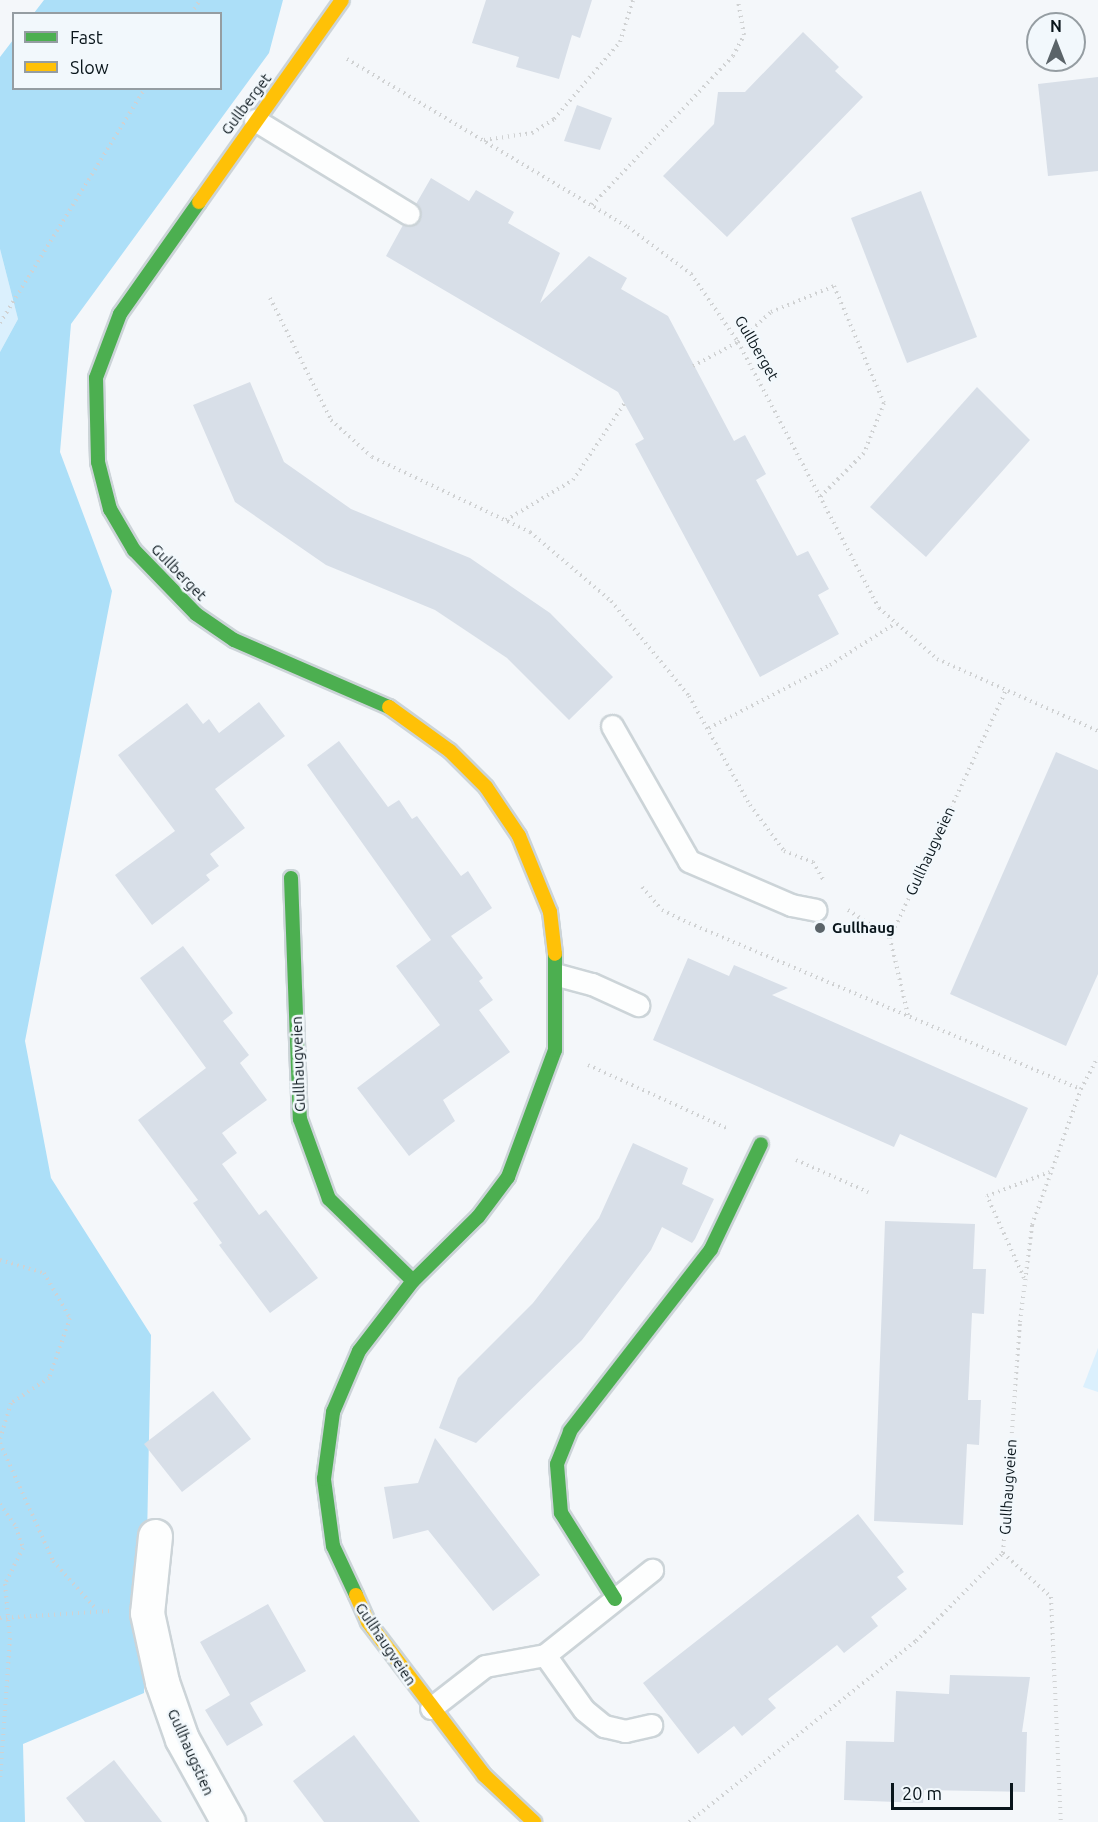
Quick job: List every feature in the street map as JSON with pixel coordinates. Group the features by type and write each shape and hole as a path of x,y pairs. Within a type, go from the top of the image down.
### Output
{"street":[{"name":"Gullberget","path":"342,0 141,279 104,350 94,413 110,509 134,550 196,614 234,640 377,698 450,751 486,787 519,836 550,912"},
{"name":"Gullhaugveien","path":"291,878 300,1119 329,1199 413,1281"},
{"name":"Gullhaugveien","path":"534,1822 484,1775 368,1622 333,1546 325,1515 326,1447 341,1385 359,1351 413,1281 478,1217 508,1177 544,1091 555,1050 558,975 550,912"},
{"path":"615,1599 561,1512 557,1464 570,1431 711,1249 761,1144"},
{"name":"Gullhaugstien","path":"155,1536 147,1613 162,1682 182,1739 228,1822"}],"lane":[{"path":"255,120 409,214"},
{"path":"612,726 689,861 791,905 816,910"},
{"path":"558,975 592,984 638,1005"},
{"path":"431,1708 485,1666 544,1655 652,1570"},
{"path":"544,1655 584,1710 604,1726 625,1731 651,1725"}],"path":[{"path":"483,140 532,133 554,119 620,42 633,0"},
{"path":"592,205 733,56 744,35 738,0"},
{"name":"Gullberget","path":"315,40 592,205 691,274 738,342 818,499 879,608 937,658 1005,692 1098,730"},
{"path":"0,323 144,90"},
{"path":"693,366 738,342 771,312 834,286 884,402 864,453 818,499"},
{"path":"270,298 331,420 372,457 530,532 611,601 689,696 709,728 750,805 784,851 813,862 828,886"},
{"path":"505,520 573,480 626,401"},
{"path":"709,728 830,665 896,623"},
{"name":"Gullhaugveien","path":"890,938 1005,692"},
{"path":"642,887 662,910 1081,1089"},
{"path":"838,903 890,938 908,1015"},
{"path":"555,1050 868,1191"},
{"name":"Gullhaugveien","path":"689,1822 916,1641 1003,1553 1025,1280 1032,1225 1081,1089 1098,1057"},
{"path":"1025,1280 987,1196 1051,1172"},
{"path":"0,1260 44,1274 70,1318 49,1378 11,1404 0,1441 53,1561 97,1610"},
{"path":"0,1504 16,1527 23,1548 5,1584 6,1616 10,1638 0,1780"},
{"path":"1003,1553 1051,1596 1061,1822"},
{"path":"0,1618 97,1610 147,1613"}],"shaded area":[{"path":"44,0 283,0 269,53 71,324 60,452 112,591 25,1041 51,1178 151,1335 144,1693 23,1744 25,1822 0,1822 0,352 18,319 0,249 0,57 12,41 12,90 222,90 222,12 35,12"},
{"path":"0,249 18,319 0,352"},
{"path":"1098,1348 1098,1392 1083,1387"}],"building":[{"path":"486,0 592,0 580,38 572,35 559,79 516,67 519,57 472,43"},
{"path":"803,32 839,67 835,71 863,97 727,237 663,176 714,124 718,92 745,92"},
{"path":"1098,77 1098,171 1048,176 1038,84"},
{"path":"577,105 612,118 600,150 564,141"},
{"path":"431,178 469,201 476,190 514,212 508,223 560,253 540,303 589,256 627,278 621,289 668,316 734,441 745,435 766,474 756,480 797,556 808,551 829,589 818,595 839,634 760,677 635,444 644,439 618,392 386,256 403,225 420,220 416,204"},
{"path":"921,191 977,337 907,363 851,218"},
{"path":"250,382 284,462 351,509 470,558 550,613 613,677 569,720 507,658 435,610 326,565 235,502 193,405"},
{"path":"977,387 1030,440 926,557 870,507"},
{"path":"259,702 285,736 215,789 245,828 210,854 219,866 206,875 210,880 152,925 115,875 175,831 118,755 187,703 203,724 209,719 219,733"},
{"path":"339,741 388,807 399,800 412,819 417,816 461,876 468,871 492,908 451,936 483,978 479,981 493,1000 479,1010 510,1052 443,1100 455,1121 409,1156 357,1088 440,1025 396,966 431,940 307,765"},
{"path":"1056,752 1098,770 1098,974 1066,1046 950,994"},
{"path":"183,946 233,1013 223,1021 249,1055 240,1063 267,1100 222,1133 237,1153 222,1164 259,1215 266,1210 318,1278 270,1313 219,1245 222,1243 193,1203 198,1200 138,1120 206,1068 140,978"},
{"path":"688,958 729,976 734,965 788,988 772,995 1028,1108 996,1178 900,1134 894,1147 653,1040"},
{"path":"633,1143 688,1168 682,1184 714,1199 695,1239 692,1243 662,1227 651,1250 582,1340 476,1443 439,1428 458,1378 533,1303 599,1218"},
{"path":"885,1221 975,1224 973,1269 986,1269 984,1314 972,1313 968,1400 981,1400 979,1445 967,1444 963,1525 874,1521"},
{"path":"213,1391 251,1439 182,1492 144,1444"},
{"path":"435,1438 540,1575 493,1611 428,1530 393,1539 384,1487 418,1483"},
{"path":"858,1514 904,1572 897,1577 907,1589 871,1617 878,1626 844,1653 837,1645 768,1699 776,1708 742,1736 734,1726 698,1754 643,1683"},
{"path":"268,1604 306,1671 250,1703 263,1725 227,1746 205,1710 230,1695 200,1642"},
{"path":"950,1675 1030,1677 1022,1732 1027,1732 1025,1792 924,1790 923,1803 844,1800 846,1741 894,1742 896,1691 949,1694"},
{"path":"354,1735 420,1822 324,1822 293,1781"},
{"path":"114,1760 162,1822 85,1822 66,1798"}],"traffic: fast":[{"path":"199,202 120,314 96,378 98,462 110,509 134,550 196,614 234,640 389,707"},
{"path":"291,878 300,1119 329,1199 413,1281"},
{"path":"356,1595 333,1546 324,1479 333,1412 359,1351 413,1281 478,1217 508,1177 555,1050 555,954"},
{"path":"615,1599 561,1513 557,1464 570,1431 711,1249 761,1144"}],"traffic: slow":[{"path":"199,202 342,0"},
{"path":"389,707 450,751 486,787 519,836 550,912 555,954"},
{"path":"356,1595 368,1622 484,1775 534,1822"}],"place":[{"name":"Gullhaug","path":"820,928"}]}
